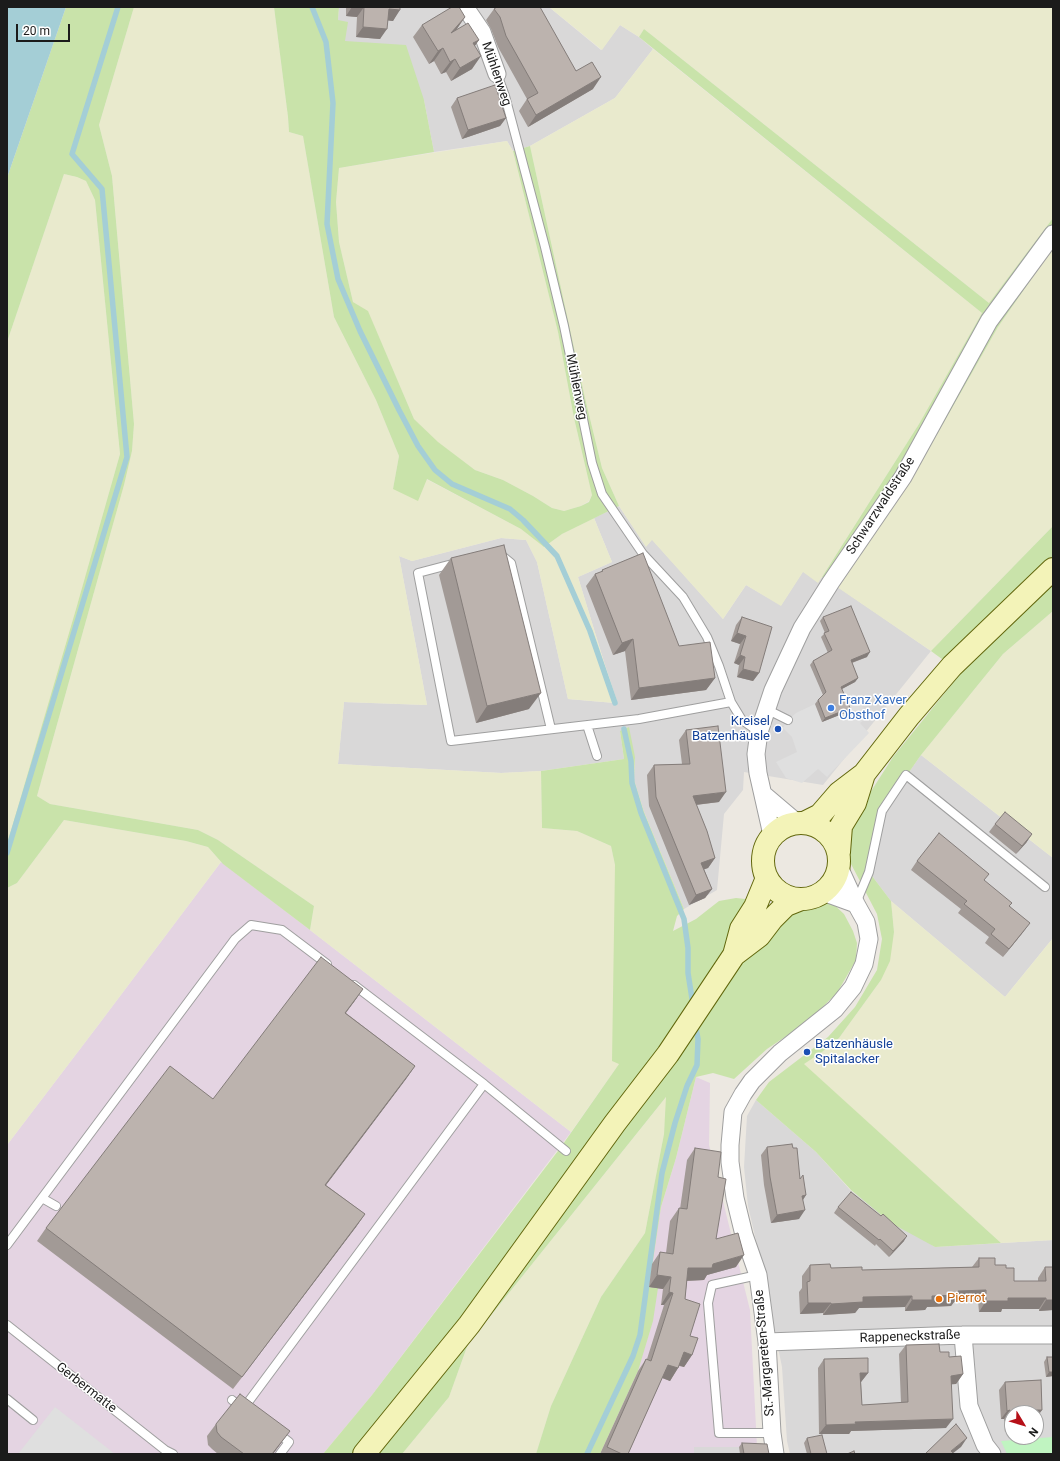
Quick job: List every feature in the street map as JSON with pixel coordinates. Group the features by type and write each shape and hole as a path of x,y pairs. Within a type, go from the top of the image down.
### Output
{"main road":[{"path":"801,899 792,898 777,891 767,878 763,867 763,856 766,845 772,835 787,825 820,815 839,794 864,774 909,716 952,666 1053,569"},
{"path":"364,1454 469,1325 615,1123 668,1054 734,956 759,936 772,919 786,905 801,899 816,896 823,892 833,881 839,860 841,826 855,803 864,774"},
{"path":"801,822 821,828 827,832 836,844 839,860"},
{"path":"734,956 741,929 755,907 767,878"}],"street":[{"name":"Mühlenweg","path":"465,7 482,32 497,74"},
{"name":"Schwarzwaldstraße","path":"772,835 758,773 756,754 759,732 773,690 802,628 831,582 903,477 989,321 1053,234"},
{"path":"763,794 801,822"},
{"name":"St.-Margareten-Straße","path":"775,1454 772,1433 767,1342 758,1275 744,1235 735,1198 730,1162 733,1112 752,1081 780,1053 835,1010 853,987 864,964 869,939 866,922 856,904 839,860"},
{"path":"823,892 856,904"},
{"path":"963,1335 969,1406 985,1445 992,1454"},
{"name":"Rappeneckstraße","path":"767,1342 963,1335 1053,1335"}],"lane":[{"name":"Mühlenweg","path":"497,74 507,103 544,246 564,326 592,463 602,494 643,554 683,597 707,637 719,666 731,702 742,720 759,732"},
{"path":"490,555 498,553 511,563 551,729"},
{"path":"461,562 418,573 451,741 640,719 731,702"},
{"path":"766,709 788,720"},
{"path":"587,725 597,756"},
{"path":"856,904 869,872 882,811 906,775 1045,887"},
{"path":"7,1245 235,940 251,925 282,930 332,968"},
{"path":"345,978 484,1084 566,1150"},
{"path":"232,1400 246,1411 484,1084"},
{"path":"42,1198 56,1206"},
{"path":"758,1275 712,1285 708,1303 719,1433 772,1433"},
{"name":"Gerbermatte","path":"7,1325 166,1452 173,1454"},
{"path":"7,1399 33,1420"},
{"path":"272,1429 289,1442 280,1454"}],"shaded area":[{"path":"339,7 549,7 601,50 620,25 639,37 653,49 615,98 530,146 513,151 507,141 434,152 424,100 345,41 338,20"},
{"path":"619,506 646,546 652,539 723,619 746,585 781,605 803,571 818,582 822,577 831,582 931,651 823,785 744,772 743,790 724,814 717,890 684,909 644,812 634,780 635,757 620,731 624,759 541,771 501,773 338,764 344,702 427,705 399,556 412,561 501,538 526,540 537,562 568,699 615,703 617,701 578,577 612,562 594,518"},
{"path":"853,694 870,716 860,723 869,733 827,777 818,769 802,783 786,778 776,762 797,752 792,737 783,728 788,720 796,713 815,704 823,722 842,700"},
{"path":"921,755 1053,858 1053,938 1005,997 891,901 869,872 882,811"},
{"path":"221,862 571,1132 372,1395 323,1454 7,1454 7,1145"},
{"path":"696,1077 710,1083 709,1145 750,1310 757,1447 694,1447 694,1454 600,1454 638,1371 651,1264 661,1207 676,1158"},
{"path":"756,1100 816,1152 851,1191 935,1247 1053,1240 1053,1454 790,1454 787,1441 782,1367 748,1206 744,1167 747,1116"},
{"path":"55,1407 115,1454 18,1454"},
{"path":"694,1447 757,1447 759,1454 694,1454"}],"green space":[{"path":"66,7 134,7 99,125 112,176 134,424 132,451 124,485 37,796 50,804 198,830 218,840 314,906 310,930 223,864 208,847 186,841 64,820 17,883 7,888 7,844 120,454 95,200 86,181 64,174 7,342 7,178"},
{"path":"134,7 274,7 289,132 303,136 334,317 376,400 399,456 393,489 426,479 521,529 544,547 562,534 594,518 612,562 578,577 617,701 615,703 568,699 537,562 526,540 501,538 412,561 399,556 427,705 344,702 338,764 501,773 541,771 542,828 577,831 611,846 615,865 619,1064 571,1132 310,930 314,906 218,840 198,830 50,804 37,796 124,485 132,451 134,424 112,176 99,125"},
{"path":"274,7 339,7 338,20 348,22 345,41 406,45 424,100 434,152 339,168 336,202 339,242 353,302 368,311 414,419 438,442 475,470 503,480 552,508 564,511 589,502 592,495 574,418 558,332 513,151 530,146 585,398 602,468 619,506 562,534 544,547 521,529 427,479 418,501 393,489 399,456 376,400 334,317 303,136 289,132"},
{"path":"549,7 1053,7 1053,218 989,303 644,29 639,37 620,25 602,50"},
{"path":"644,29 989,303 1053,218 1053,248 998,327 922,461 837,587 822,577 919,424 982,313 639,37"},
{"path":"653,49 982,313 919,424 818,583 803,572 781,606 746,585 723,619 652,540 646,547 619,506 602,468 585,398 530,146 615,98"},
{"path":"507,141 513,151 558,332 574,418 592,495 589,501 581,506 564,511 552,508 503,480 475,470 438,443 414,419 368,312 353,302 339,242 336,202 339,168"},
{"path":"64,174 86,181 95,200 120,454 7,844 7,342"},
{"path":"1053,248 1053,526 931,651 837,587 922,461 998,327"},
{"path":"1053,526 1053,611 1003,654 921,755 882,811 869,872 891,901 894,932 890,961 881,980 839,1038 804,1064 1001,1243 935,1247 891,1223 851,1190 816,1152 756,1100 769,1082 828,1037 855,1007 877,970 882,939 877,914 850,862 847,841 852,821 893,757 961,673 931,651"},
{"path":"1053,611 1053,858 921,755 1003,654"},
{"path":"629,727 635,757 634,780 644,812 684,909 677,916 673,931 696,919 719,901 736,898 764,901 784,916 805,905 829,900 844,914 853,931 857,943 856,960 837,993 806,1023 767,1049 734,1079 713,1073 696,1077 676,1158 661,1207 649,1287 658,1288 653,1321 638,1371 600,1454 536,1454 551,1406 601,1297 645,1233 664,1134 666,1097 468,1344 449,1397 402,1454 323,1454 372,1395 561,1147 619,1064 612,1061 615,865 611,846 577,831 542,828 541,771 624,759 620,731"},
{"path":"64,820 186,841 208,847 221,862 7,1145 7,888 17,883"},
{"path":"891,901 1005,997 1053,938 1053,1240 1001,1243 803,1064 822,1052 839,1038 881,980 894,932"},
{"path":"667,1096 664,1134 645,1233 601,1297 551,1406 536,1454 402,1454 449,1397 468,1344"},
{"path":"1053,1437 1053,1454 1007,1454 1001,1441 1004,1441 1004,1445 1044,1445 1044,1438"}],"water":[{"path":"7,7 66,7 7,178"}],"building":[{"path":"364,7 400,7 400,10 389,9 387,29 363,27"},
{"path":"452,7 459,7 465,17 451,33 468,23 479,40 473,43 481,56 460,68 455,59 450,62 443,48 438,51 422,25"},
{"path":"497,7 540,7 576,71 592,62 601,77 536,115 527,99 538,93 506,36 500,17 494,9"},
{"path":"495,85 506,118 468,130 457,98"},
{"path":"504,545 541,693 487,706 451,558"},
{"path":"643,553 679,646 710,642 715,678 639,688 633,639 622,643 595,574"},
{"path":"851,606 870,652 851,660 858,678 841,687 850,708 825,718 818,700 826,692 813,661 832,650 824,633 829,631 823,617"},
{"path":"742,617 772,627 759,673 743,669 745,657 740,655 746,636 737,633"},
{"path":"718,726 726,792 693,796 707,831 715,858 701,863 712,889 696,895 656,797 654,765 690,764 686,730"},
{"path":"1005,812 1032,834 1022,846 995,824"},
{"path":"939,833 989,874 984,880 1012,903 1009,906 1030,923 1009,949 991,934 995,929 964,904 967,901 917,861"},
{"path":"321,957 363,989 345,1013 415,1066 325,1185 365,1214 242,1377 46,1228 170,1066 213,1099"},
{"path":"792,1144 793,1148 797,1148 800,1179 803,1175 806,1195 802,1196 805,1210 777,1215 770,1177 767,1147"},
{"path":"695,1148 721,1152 718,1177 726,1179 716,1239 738,1233 744,1255 713,1264 712,1268 688,1268 685,1299 700,1304 690,1336 698,1338 692,1355 684,1352 678,1368 668,1365 628,1454 622,1454 607,1447 646,1359 651,1361 673,1293 669,1292 671,1277 657,1275 660,1252 673,1254 679,1208 687,1209"},
{"path":"851,1192 881,1216 883,1214 907,1236 893,1251 880,1239 879,1240 838,1207"},
{"path":"979,1258 995,1258 995,1265 1006,1265 1006,1268 1014,1268 1014,1281 1046,1281 1045,1267 1053,1267 1053,1300 1046,1300 1046,1298 1008,1298 1008,1301 986,1301 986,1290 958,1291 958,1295 932,1296 932,1300 912,1300 912,1296 863,1297 863,1302 831,1304 808,1303 807,1282 810,1281 810,1265 830,1264 831,1268 862,1267 862,1270 979,1267"},
{"path":"939,1344 940,1352 949,1352 949,1357 961,1356 963,1374 951,1376 953,1419 855,1422 856,1424 826,1425 824,1359 868,1358 868,1373 860,1373 862,1405 908,1402 906,1345"},
{"path":"1047,1357 1053,1357 1053,1372 1049,1372"},
{"path":"1041,1380 1042,1405 1007,1405 1005,1382"},
{"path":"240,1394 290,1431 272,1454 244,1454 221,1437 217,1432 216,1424"},
{"path":"956,1424 967,1438 951,1451 954,1454 925,1454"},
{"path":"822,1435 827,1454 811,1454 807,1438"},
{"path":"742,1443 767,1444 769,1454 744,1454"},
{"path":"854,1451 855,1454 847,1454"}],"waterway":[{"path":"7,853 127,457 102,189 72,154 118,7"},
{"path":"312,7 326,42 333,103 327,224 338,279 360,331 418,446 435,470 452,484 510,509 523,520 557,556 590,631 615,703"},
{"path":"624,729 631,761 632,783 641,813 684,919 688,948 688,973 693,1005"},
{"path":"587,1454 633,1356 640,1335 662,1173 675,1123 687,1086 697,1065 698,1039 695,1023"}],"place":[{"name":"Franz Xaver Obsthof","path":"831,708"},
{"name":"Kreisel Batzenhäusle","path":"778,729"},
{"name":"Batzenhäusle Spitalacker","path":"807,1052"},
{"name":"Pierrot","path":"939,1299"}]}
